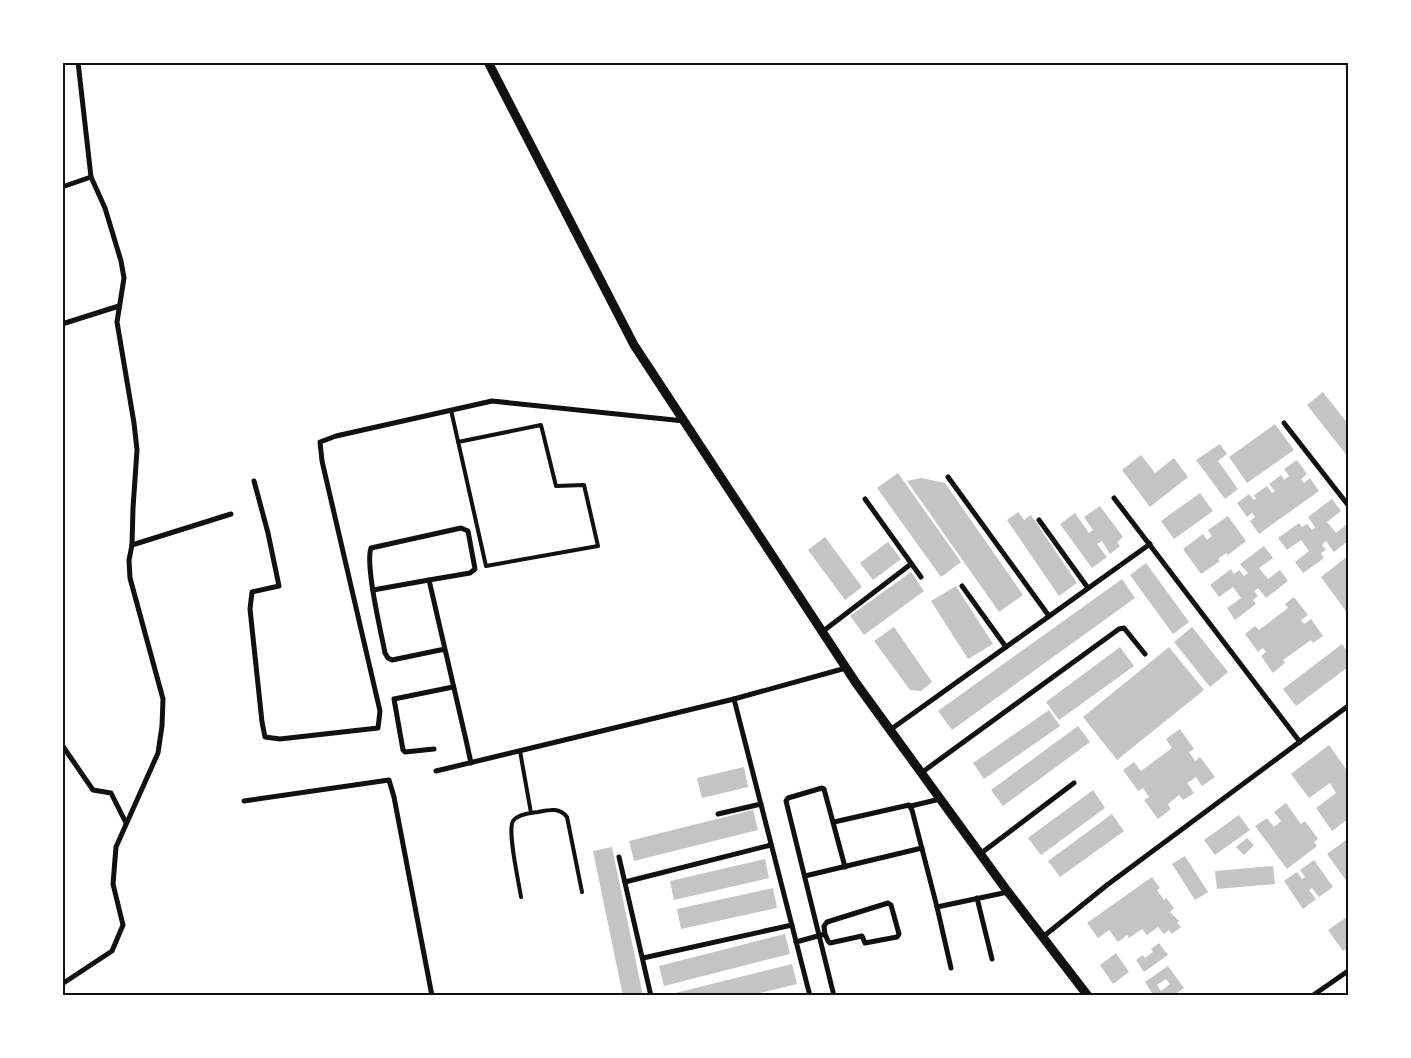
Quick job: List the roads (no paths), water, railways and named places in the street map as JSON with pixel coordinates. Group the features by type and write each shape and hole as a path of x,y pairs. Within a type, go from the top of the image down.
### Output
{"street":[{"path":"62,984 112,950 123,925 112,884 116,847 158,753 163,699 130,578 129,560 132,545 137,450 117,322 124,278 121,261 105,208 91,177 78,62"},
{"path":"488,62 634,345 846,668 1008,892 1044,936 1088,996"},
{"path":"62,187 91,177"},
{"path":"62,324 119,306"},
{"path":"254,481 268,532 279,586 252,592 250,609 265,737 280,739 378,728 380,711 322,461 320,442 336,436 492,401 684,421"},
{"path":"1284,423 1348,506"},
{"path":"948,477 1049,616"},
{"path":"1114,498 1300,742"},
{"path":"865,500 921,577"},
{"path":"132,545 231,514"},
{"path":"1039,520 1088,588"},
{"path":"373,590 470,572 475,569 468,531 462,528 371,548 373,590 385,654 392,660 445,649"},
{"path":"890,730 1150,544"},
{"path":"822,632 911,564"},
{"path":"429,580 471,763"},
{"path":"962,586 1006,647"},
{"path":"921,773 1119,629 1124,628 1145,654"},
{"path":"436,771 734,698 846,668"},
{"path":"434,749 405,752 403,750 394,699 453,687"},
{"path":"734,698 810,996"},
{"path":"1044,936 1107,885 1348,706"},
{"path":"62,745 92,790 111,793 126,823"},
{"path":"244,801 389,780 394,797 432,996"},
{"path":"980,854 1074,783"},
{"path":"834,996 823,935 786,801 790,796 824,789 845,866"},
{"path":"834,822 940,799"},
{"path":"718,814 761,804"},
{"path":"911,806 951,968"},
{"path":"625,882 771,845"},
{"path":"806,876 922,848"},
{"path":"620,857 651,996"},
{"path":"937,907 1008,892"},
{"path":"977,898 992,959"},
{"path":"888,903 892,904 899,934 897,937 866,943 862,936 830,943 823,935 824,926 827,922 888,903"},
{"path":"643,958 792,925"},
{"path":"796,942 823,935"},
{"path":"1312,996 1348,971"}],"lane":[{"path":"451,410 458,442 486,566 598,546 584,485 556,486 541,425 458,442"},
{"path":"520,751 531,812"},
{"path":"521,898 511,836 512,825 517,817 531,812 553,809 563,812 567,817 582,892"}]}
